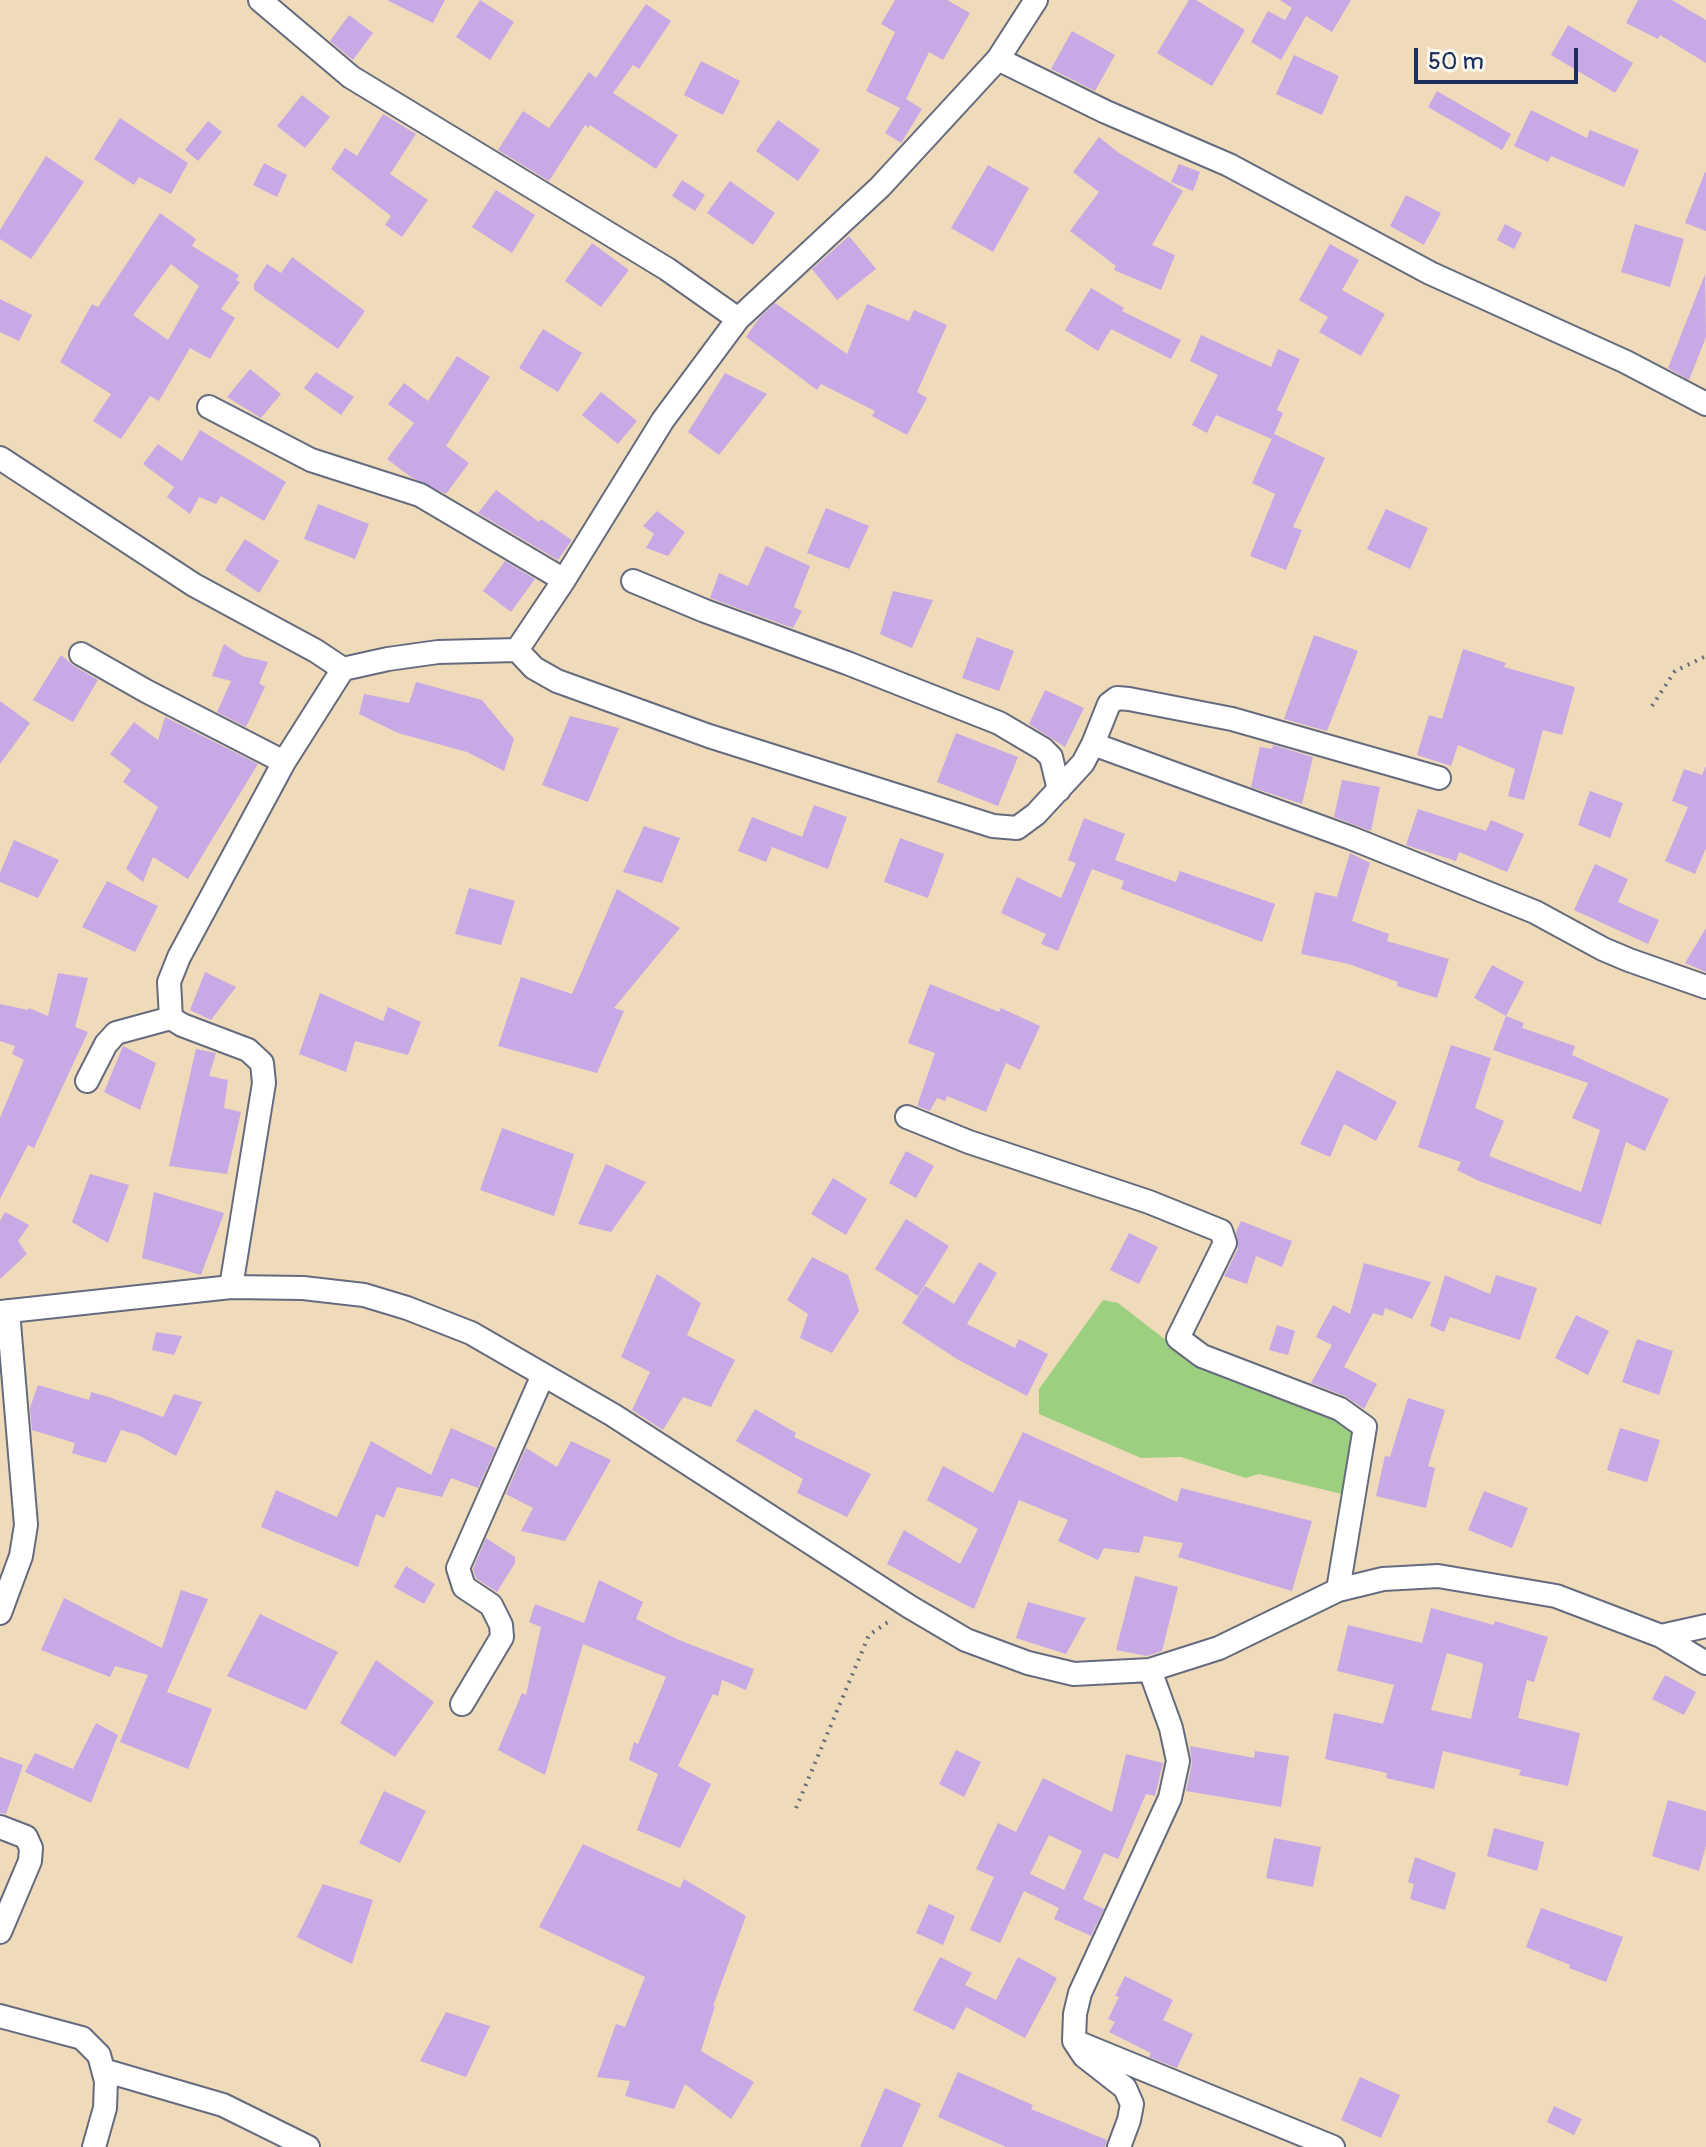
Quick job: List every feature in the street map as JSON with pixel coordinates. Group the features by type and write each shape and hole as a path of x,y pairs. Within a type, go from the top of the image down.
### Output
{"street":[{"path":"260,0 351,77 667,269 738,319"},
{"path":"517,650 663,420 738,319 880,187 998,59 1036,0"},
{"path":"998,59 1106,112 1229,165 1430,273 1626,362 1706,404"},
{"path":"209,407 311,460 420,495 564,580"},
{"path":"0,458 194,585 343,669 438,652 517,650 534,668 557,681 709,736 993,826 1017,828 1036,814 1083,763 1109,704 1117,698 1245,722 1439,778"},
{"path":"633,581 999,723 1051,757 1059,790"},
{"path":"81,654 284,762"},
{"path":"231,1287 264,1083 262,1063 248,1050 171,1018 169,982 179,957 284,762 343,669"},
{"path":"1093,744 1351,838 1535,912 1629,960 1706,987"},
{"path":"87,1081 106,1044 116,1033 171,1018"},
{"path":"907,1117 969,1142 1149,1202 1221,1231 1225,1243 1178,1338 1202,1356 1340,1409 1365,1427 1338,1590"},
{"path":"0,1613 21,1556 26,1525 4,1312 231,1287 303,1288 364,1295 471,1333 613,1415 910,1607 966,1640 1028,1663 1074,1674 1150,1670 1219,1648 1338,1590 1383,1579 1438,1576 1556,1596 1661,1636 1706,1663"},
{"path":"462,1704 502,1637 501,1625 491,1605 464,1587 458,1568 543,1375"},
{"path":"1661,1636 1706,1626"},
{"path":"1119,2147 1132,2104 1125,2088 1084,2056 1074,2041 1075,2014 1080,1993 1170,1798 1178,1761 1171,1728 1150,1670"},
{"path":"0,1827 26,1837 31,1848 30,1861 0,1932"},
{"path":"0,2016 82,2038 99,2055 106,2081 105,2108 94,2147"},
{"path":"1074,2041 1333,2147"},
{"path":"103,2070 223,2105 308,2147"}],"path":[{"path":"1652,706 1675,671 1706,656"},
{"path":"796,1808 869,1635 910,1607"}],"green space":[{"path":"1103,1300 1118,1303 1176,1348 1253,1387 1356,1428 1342,1494 1259,1474 1246,1478 1181,1457 1141,1458 1039,1414 1039,1389"}],"building":[{"path":"387,0 445,0 433,23"},
{"path":"480,0 514,22 490,60 456,37"},
{"path":"895,0 947,0 970,13 943,60 929,52 906,99 922,109 901,143 885,133 900,108 866,91 895,32 881,24"},
{"path":"1189,0 1196,0 1245,30 1212,86 1157,53"},
{"path":"1280,0 1351,0 1332,32 1306,16 1281,60 1251,42 1268,11 1285,20 1292,8"},
{"path":"1638,0 1672,0 1706,20 1706,63 1660,35 1658,39 1626,23"},
{"path":"646,4 671,21 639,69 633,65 613,93 678,135 656,169 590,125 588,128 585,125 549,181 498,150 523,111 549,128 589,72 596,78"},
{"path":"349,15 373,33 353,60 330,41"},
{"path":"1568,25 1633,63 1615,93 1551,55"},
{"path":"1072,31 1115,55 1095,91 1051,69"},
{"path":"1294,55 1339,76 1322,115 1276,94"},
{"path":"701,61 740,81 723,115 684,95"},
{"path":"1437,91 1511,134 1502,150 1428,107"},
{"path":"302,95 330,117 305,148 277,126"},
{"path":"1531,110 1587,138 1590,130 1639,150 1624,187 1551,156 1548,162 1514,146"},
{"path":"383,114 416,134 390,174 428,200 402,237 385,225 391,216 331,169 345,148 357,156"},
{"path":"120,118 188,163 171,194 139,177 134,185 94,159"},
{"path":"778,120 820,150 798,181 756,151"},
{"path":"208,121 222,132 198,161 185,150"},
{"path":"1099,137 1119,153 1183,191 1152,245 1175,255 1161,290 1114,270 1116,266 1070,231 1099,192 1073,172"},
{"path":"46,156 84,182 31,259 0,239 0,230"},
{"path":"264,163 287,175 277,197 253,185"},
{"path":"1179,164 1200,172 1193,191 1171,182"},
{"path":"988,165 1029,188 993,252 951,228"},
{"path":"1706,173 1706,231 1685,223"},
{"path":"682,180 705,195 695,211 672,196"},
{"path":"730,181 775,213 753,245 707,213"},
{"path":"496,190 535,215 512,253 472,227"},
{"path":"1406,195 1441,213 1424,245 1390,226"},
{"path":"160,213 196,239 192,246 239,275 236,280 240,282 221,309 235,318 210,359 190,348 159,401 150,396 121,439 93,421 111,394 60,362 92,304 98,307","holes":["171,264 199,286 168,340 133,315"]},
{"path":"1505,224 1522,233 1514,249 1497,240"},
{"path":"1635,224 1684,239 1670,287 1621,272"},
{"path":"849,236 876,269 837,300 812,269"},
{"path":"592,243 629,270 601,307 565,281"},
{"path":"1330,244 1359,260 1342,290 1385,314 1361,356 1319,332 1328,317 1299,300"},
{"path":"292,257 365,311 338,349 254,290 254,284 267,264 281,273"},
{"path":"1705,274 1706,337 1689,380 1668,368"},
{"path":"1091,288 1124,308 1122,311 1181,340 1171,359 1111,329 1098,351 1065,330"},
{"path":"0,299 32,315 19,341 0,332"},
{"path":"775,303 847,354 867,304 909,321 914,310 947,325 917,392 927,398 907,435 872,416 875,411 821,384 817,390 746,337"},
{"path":"543,329 582,353 558,392 519,368"},
{"path":"1201,335 1271,367 1278,349 1300,359 1277,410 1283,413 1272,439 1216,415 1207,433 1192,425 1218,375 1190,361"},
{"path":"457,356 490,377 446,446 469,463 446,494 411,477 387,459 414,423 388,404 404,383 428,401"},
{"path":"250,369 281,394 261,418 227,397"},
{"path":"316,372 354,397 341,415 304,388"},
{"path":"725,373 767,394 719,455 688,432"},
{"path":"601,392 637,421 618,444 582,415"},
{"path":"200,430 286,482 264,521 221,496 216,504 199,497 190,514 167,497 174,487 143,464 158,444 182,461"},
{"path":"1274,434 1325,458 1293,527 1302,530 1286,570 1250,556 1275,494 1252,483"},
{"path":"496,490 539,522 541,519 572,540 558,560 478,513"},
{"path":"318,504 369,524 355,559 304,539"},
{"path":"826,508 869,526 849,569 807,553"},
{"path":"1386,509 1428,528 1410,569 1367,549"},
{"path":"657,511 685,532 668,556 646,548 654,534 643,526"},
{"path":"245,539 279,561 259,593 225,570"},
{"path":"766,546 810,566 794,607 802,611 793,628 710,598 719,573 748,586"},
{"path":"505,561 535,579 511,612 483,591"},
{"path":"893,591 933,600 912,648 880,634"},
{"path":"1314,635 1358,651 1327,731 1284,719"},
{"path":"977,637 1014,651 999,691 962,678"},
{"path":"224,644 242,656 268,662 259,683 265,687 246,727 217,712 231,681 212,676"},
{"path":"1463,649 1506,663 1504,667 1575,687 1562,735 1543,730 1524,800 1508,796 1515,769 1458,745 1451,766 1417,755 1429,715 1442,719"},
{"path":"61,655 98,680 73,722 33,700"},
{"path":"416,682 482,700 514,739 504,771 467,752 398,733 359,714 364,694 409,703"},
{"path":"1045,690 1084,708 1065,747 1029,724"},
{"path":"0,701 30,723 0,764"},
{"path":"570,716 619,728 588,802 542,785"},
{"path":"165,717 258,764 188,879 153,857 143,882 126,869 158,807 123,782 131,770 110,754 134,722 158,740"},
{"path":"956,733 1018,757 998,806 937,782"},
{"path":"1273,745 1313,757 1302,804 1251,787 1260,747 1272,749"},
{"path":"1706,766 1706,848 1695,874 1665,861 1688,807 1672,801 1684,769 1702,775"},
{"path":"1342,780 1380,787 1371,831 1334,817"},
{"path":"1590,791 1623,803 1610,838 1578,825"},
{"path":"814,805 847,817 828,869 772,847 766,862 738,851 752,817 802,837"},
{"path":"1418,809 1486,831 1491,820 1524,834 1507,872 1459,852 1456,861 1406,845"},
{"path":"1084,818 1125,834 1115,860 1176,882 1180,871 1275,904 1262,942 1121,889 1124,881 1092,869 1058,951 1041,944 1046,934 1001,913 1017,877 1061,898 1076,863 1068,860"},
{"path":"644,826 680,838 662,883 623,872"},
{"path":"900,838 944,854 928,898 884,882"},
{"path":"14,840 59,860 38,898 0,882 0,873"},
{"path":"1350,853 1370,863 1352,921 1389,934 1387,941 1449,959 1437,998 1397,986 1398,982 1349,964 1301,954 1315,892 1337,897"},
{"path":"1595,864 1628,879 1618,902 1659,920 1648,944 1574,910"},
{"path":"107,881 158,906 135,952 82,927"},
{"path":"469,888 515,901 501,945 455,934"},
{"path":"617,889 680,928 614,1008 624,1011 597,1073 498,1046 521,977 572,994"},
{"path":"1706,928 1706,972 1685,963"},
{"path":"1492,965 1524,982 1506,1016 1474,998"},
{"path":"205,972 236,987 211,1020 190,1010"},
{"path":"58,973 88,978 75,1027 88,1032 34,1148 28,1145 0,1199 0,1118 24,1060 12,1054 15,1046 0,1041 0,1004 29,1008 48,1016"},
{"path":"930,984 999,1012 1001,1008 1040,1026 1020,1070 1006,1063 986,1112 947,1096 945,1101 937,1098 930,1111 917,1106 935,1053 908,1043"},
{"path":"320,993 383,1021 388,1007 421,1022 408,1055 355,1041 346,1072 299,1054"},
{"path":"1506,1016 1524,1023 1522,1028 1575,1046 1572,1055 1669,1099 1645,1151 1626,1142 1601,1225 1479,1181 1457,1170 1461,1162 1418,1147 1451,1045 1491,1058 1475,1108 1504,1121 1489,1156 1581,1192 1600,1130 1572,1118 1588,1083 1493,1050"},
{"path":"123,1046 156,1063 140,1110 104,1092"},
{"path":"196,1049 216,1053 209,1076 228,1080 224,1108 241,1112 227,1174 169,1166"},
{"path":"1337,1070 1397,1102 1376,1141 1344,1124 1330,1157 1300,1144"},
{"path":"502,1128 574,1154 554,1216 480,1190"},
{"path":"906,1151 934,1166 916,1198 889,1183"},
{"path":"606,1164 646,1182 611,1232 578,1224"},
{"path":"90,1174 129,1185 108,1243 72,1222"},
{"path":"833,1178 867,1199 846,1235 811,1214"},
{"path":"154,1192 224,1213 201,1275 142,1258"},
{"path":"5,1212 29,1225 18,1241 27,1254 0,1279 0,1221"},
{"path":"906,1219 949,1246 918,1296 875,1269"},
{"path":"1241,1221 1292,1241 1282,1267 1256,1256 1247,1284 1224,1276 1238,1249 1236,1232"},
{"path":"1129,1233 1158,1247 1139,1284 1110,1270"},
{"path":"812,1257 848,1275 859,1311 832,1353 800,1338 808,1314 787,1300"},
{"path":"979,1262 997,1273 967,1324 1015,1348 1019,1339 1048,1354 1027,1396 957,1359 902,1323 925,1286 954,1304"},
{"path":"1364,1263 1431,1282 1412,1319 1385,1308 1383,1316 1373,1313 1344,1367 1377,1384 1364,1409 1345,1396 1311,1383 1332,1345 1316,1337 1333,1305 1350,1314"},
{"path":"657,1274 701,1303 687,1335 735,1360 711,1407 683,1397 663,1430 632,1410 650,1372 621,1357"},
{"path":"1445,1275 1490,1294 1496,1275 1537,1288 1520,1340 1450,1317 1444,1332 1430,1326"},
{"path":"1576,1315 1609,1331 1588,1375 1555,1358"},
{"path":"1277,1325 1295,1331 1288,1355 1269,1350"},
{"path":"156,1332 182,1336 174,1355 152,1350"},
{"path":"1637,1339 1673,1351 1659,1395 1622,1382"},
{"path":"38,1385 89,1400 91,1392 163,1417 174,1394 202,1402 176,1456 138,1435 121,1430 106,1463 72,1453 75,1443 32,1430 30,1408"},
{"path":"1408,1398 1445,1410 1428,1466 1435,1468 1426,1508 1376,1496 1385,1456 1390,1457"},
{"path":"755,1409 796,1433 794,1437 871,1474 847,1517 797,1493 803,1479 736,1441"},
{"path":"451,1428 496,1448 478,1488 451,1478 442,1497 397,1487 384,1518 376,1514 358,1567 261,1527 276,1490 337,1517 371,1441 431,1475"},
{"path":"1620,1428 1660,1440 1647,1482 1607,1470"},
{"path":"1023,1432 1177,1502 1181,1488 1312,1521 1292,1591 1178,1557 1183,1543 1144,1536 1139,1553 1104,1548 1098,1560 1058,1541 1068,1520 1019,1500 974,1609 887,1564 904,1530 960,1564 978,1529 927,1500 943,1466 993,1493"},
{"path":"571,1441 611,1460 565,1541 521,1531 533,1508 506,1494 526,1448 557,1467"},
{"path":"1484,1491 1528,1508 1512,1548 1468,1530"},
{"path":"486,1538 515,1557 515,1563 497,1592 476,1578 473,1569"},
{"path":"406,1566 435,1584 424,1604 394,1587"},
{"path":"1135,1576 1178,1587 1162,1651 1147,1656 1116,1650"},
{"path":"599,1580 643,1602 636,1619 679,1640 754,1669 746,1690 722,1680 718,1696 713,1694 678,1766 711,1784 680,1848 637,1830 658,1774 629,1760 634,1742 638,1744 666,1677 583,1644 545,1775 498,1750 522,1693 526,1695 541,1627 529,1622 535,1604 584,1623"},
{"path":"181,1590 208,1599 167,1692 212,1709 188,1769 120,1742 148,1675 115,1666 110,1677 41,1650 64,1598 162,1648"},
{"path":"1028,1602 1086,1618 1066,1654 1016,1638"},
{"path":"1431,1608 1494,1625 1495,1621 1548,1637 1534,1682 1527,1680 1518,1718 1580,1733 1568,1786 1519,1775 1521,1770 1443,1751 1434,1789 1386,1778 1387,1773 1325,1759 1334,1713 1383,1724 1394,1685 1337,1671 1348,1625 1422,1643","holes":["1447,1653 1482,1663 1471,1719 1431,1710"]},
{"path":"260,1614 338,1652 306,1710 227,1676"},
{"path":"376,1660 434,1702 395,1757 340,1723"},
{"path":"1665,1675 1696,1692 1684,1715 1652,1699"},
{"path":"96,1723 118,1735 91,1803 25,1772 35,1753 73,1769"},
{"path":"1190,1746 1254,1758 1255,1751 1289,1756 1281,1807 1186,1791 1192,1763"},
{"path":"956,1750 981,1762 964,1797 939,1784"},
{"path":"1126,1754 1163,1763 1155,1796 1146,1794 1118,1859 1104,1853 1083,1899 1104,1909 1091,1936 1054,1919 1059,1908 1024,1891 1000,1943 970,1930 994,1877 976,1869 998,1823 1016,1832 1043,1778 1112,1812","holes":["1049,1835 1082,1851 1064,1890 1030,1874"]},
{"path":"0,1757 23,1765 6,1814 0,1813"},
{"path":"384,1791 426,1811 400,1863 359,1843"},
{"path":"1668,1800 1706,1811 1706,1846 1699,1871 1652,1856"},
{"path":"1494,1828 1544,1842 1537,1871 1487,1856"},
{"path":"1274,1838 1321,1847 1313,1887 1266,1878"},
{"path":"583,1844 680,1888 684,1879 746,1916 713,2006 701,2051 754,2082 731,2119 685,2084 674,2109 625,2096 630,2081 597,2077 616,2024 625,2027 645,1977 539,1927"},
{"path":"1415,1857 1456,1873 1445,1910 1410,1899 1414,1884 1408,1882"},
{"path":"323,1884 373,1900 352,1964 297,1937"},
{"path":"929,1904 955,1916 943,1945 916,1933"},
{"path":"1541,1908 1623,1937 1606,1982 1526,1947"},
{"path":"940,1957 972,1973 965,1985 996,2000 1018,1957 1057,1978 1025,2038 966,2007 954,2030 913,2010"},
{"path":"1125,1976 1173,2000 1163,2020 1193,2034 1177,2068 1149,2057 1151,2053 1109,2032 1115,2022 1108,2019"},
{"path":"446,2012 490,2026 466,2077 420,2061"},
{"path":"958,2072 1033,2105 1031,2109 1107,2140 1105,2147 1006,2147 938,2117"},
{"path":"1360,2077 1400,2095 1381,2138 1341,2120"},
{"path":"885,2088 921,2104 902,2147 860,2147"},
{"path":"1554,2106 1582,2119 1574,2135 1547,2122"}]}
